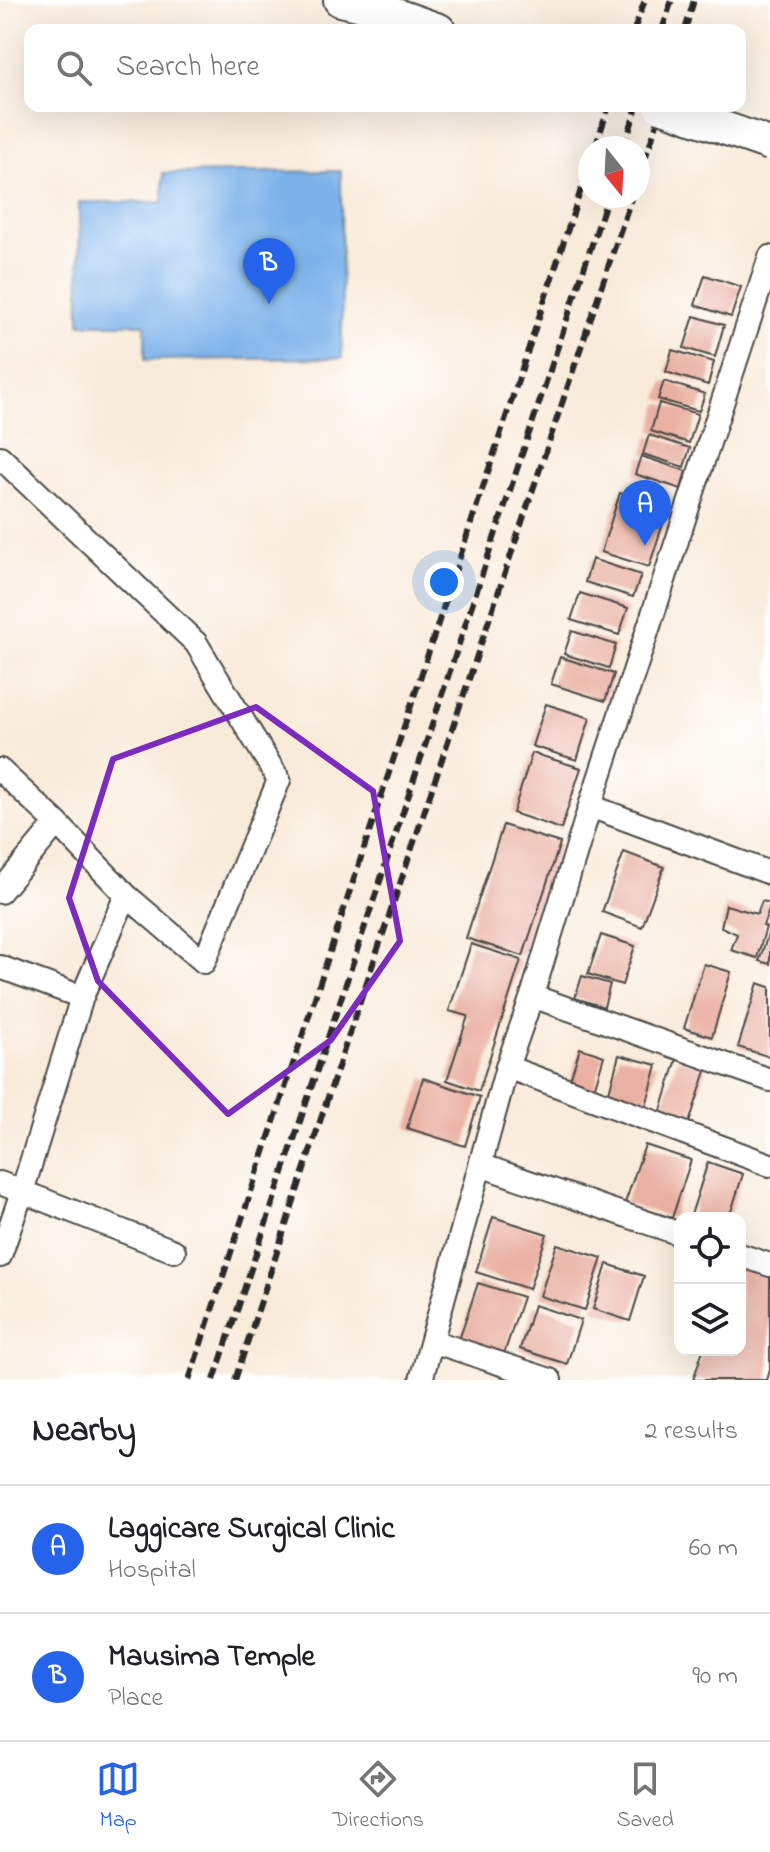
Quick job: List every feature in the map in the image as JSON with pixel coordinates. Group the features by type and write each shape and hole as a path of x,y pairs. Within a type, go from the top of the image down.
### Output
{"main road":[{"path":"340,0 422,24"},
{"path":"677,112 770,144"}],"street":[{"path":"421,1380 507,1067 770,257"},
{"path":"0,457 196,643 279,780 204,962 126,895 57,823 0,770"},
{"path":"590,806 770,873"},
{"path":"0,892 57,823"},
{"path":"0,1256 82,997 126,895"},
{"path":"0,967 82,997"},
{"path":"532,996 770,1080"},
{"path":"507,1067 770,1165"},
{"path":"480,1165 674,1232"},
{"path":"0,1183 174,1251"},
{"path":"746,1257 770,1265"},
{"path":"432,1341 550,1380"}],"highlighted area":[{"path":"256,707 373,791 400,941 331,1040 228,1114 98,981 69,898 113,759"}],"water":[{"path":"341,171 342,358 145,360 145,324 80,324 79,202 163,202 163,173"}],"building":[{"path":"705,275 741,287 731,317 695,305"},
{"path":"694,316 724,325 715,357 684,348"},
{"path":"672,350 714,362 708,385 666,372"},
{"path":"664,381 705,394 699,411 658,399"},
{"path":"659,403 698,414 689,443 651,431"},
{"path":"649,435 690,448 684,467 643,454"},
{"path":"641,456 686,471 681,489 635,474"},
{"path":"620,493 668,508 649,567 601,552"},
{"path":"592,559 641,575 633,597 585,582"},
{"path":"580,593 628,608 619,635 571,620"},
{"path":"572,631 616,645 609,668 564,654"},
{"path":"560,657 614,674 605,701 551,684"},
{"path":"546,704 590,718 577,760 532,746"},
{"path":"532,753 581,768 561,829 513,813"},
{"path":"503,825 560,843 523,956 466,938"},
{"path":"624,852 664,867 642,927 602,912"},
{"path":"762,901 770,903 770,906 757,958 731,950 737,934 721,927 726,905 757,914"},
{"path":"770,932 770,964 759,961"},
{"path":"601,935 635,946 622,985 588,974"},
{"path":"471,944 521,960 479,1091 447,1080 468,1016 449,1011"},
{"path":"704,964 731,972 712,1037 684,1028"},
{"path":"582,976 610,984 604,1007 575,998"},
{"path":"758,983 770,987 770,1057 738,1047"},
{"path":"580,1048 604,1056 593,1093 568,1086"},
{"path":"619,1055 657,1065 645,1110 607,1100"},
{"path":"677,1059 707,1068 687,1129 658,1120"},
{"path":"423,1078 480,1097 465,1146 407,1128"},
{"path":"645,1145 691,1160 672,1218 625,1203"},
{"path":"708,1162 743,1174 731,1212 692,1212"},
{"path":"493,1217 547,1234 529,1289 476,1272"},
{"path":"557,1244 602,1258 585,1310 540,1296"},
{"path":"607,1264 644,1276 630,1321 593,1309"},
{"path":"746,1267 770,1275 770,1370 767,1380 693,1380 701,1356 746,1356"},
{"path":"478,1283 523,1297 504,1354 459,1340"},
{"path":"534,1305 581,1320 567,1364 520,1349"}],"railway":[{"path":"636,24 645,0"},
{"path":"664,24 672,0"},
{"path":"687,24 694,0"},
{"path":"599,136 607,112"},
{"path":"628,136 635,112"},
{"path":"650,144 661,112"},
{"path":"189,1380 578,198"},
{"path":"214,1380 604,208"},
{"path":"235,1380 628,208"}],"place":[{"name":"Mausima Temple","path":"269,304"},
{"name":"Laggicare Surgical Clinic","path":"645,546"}]}
